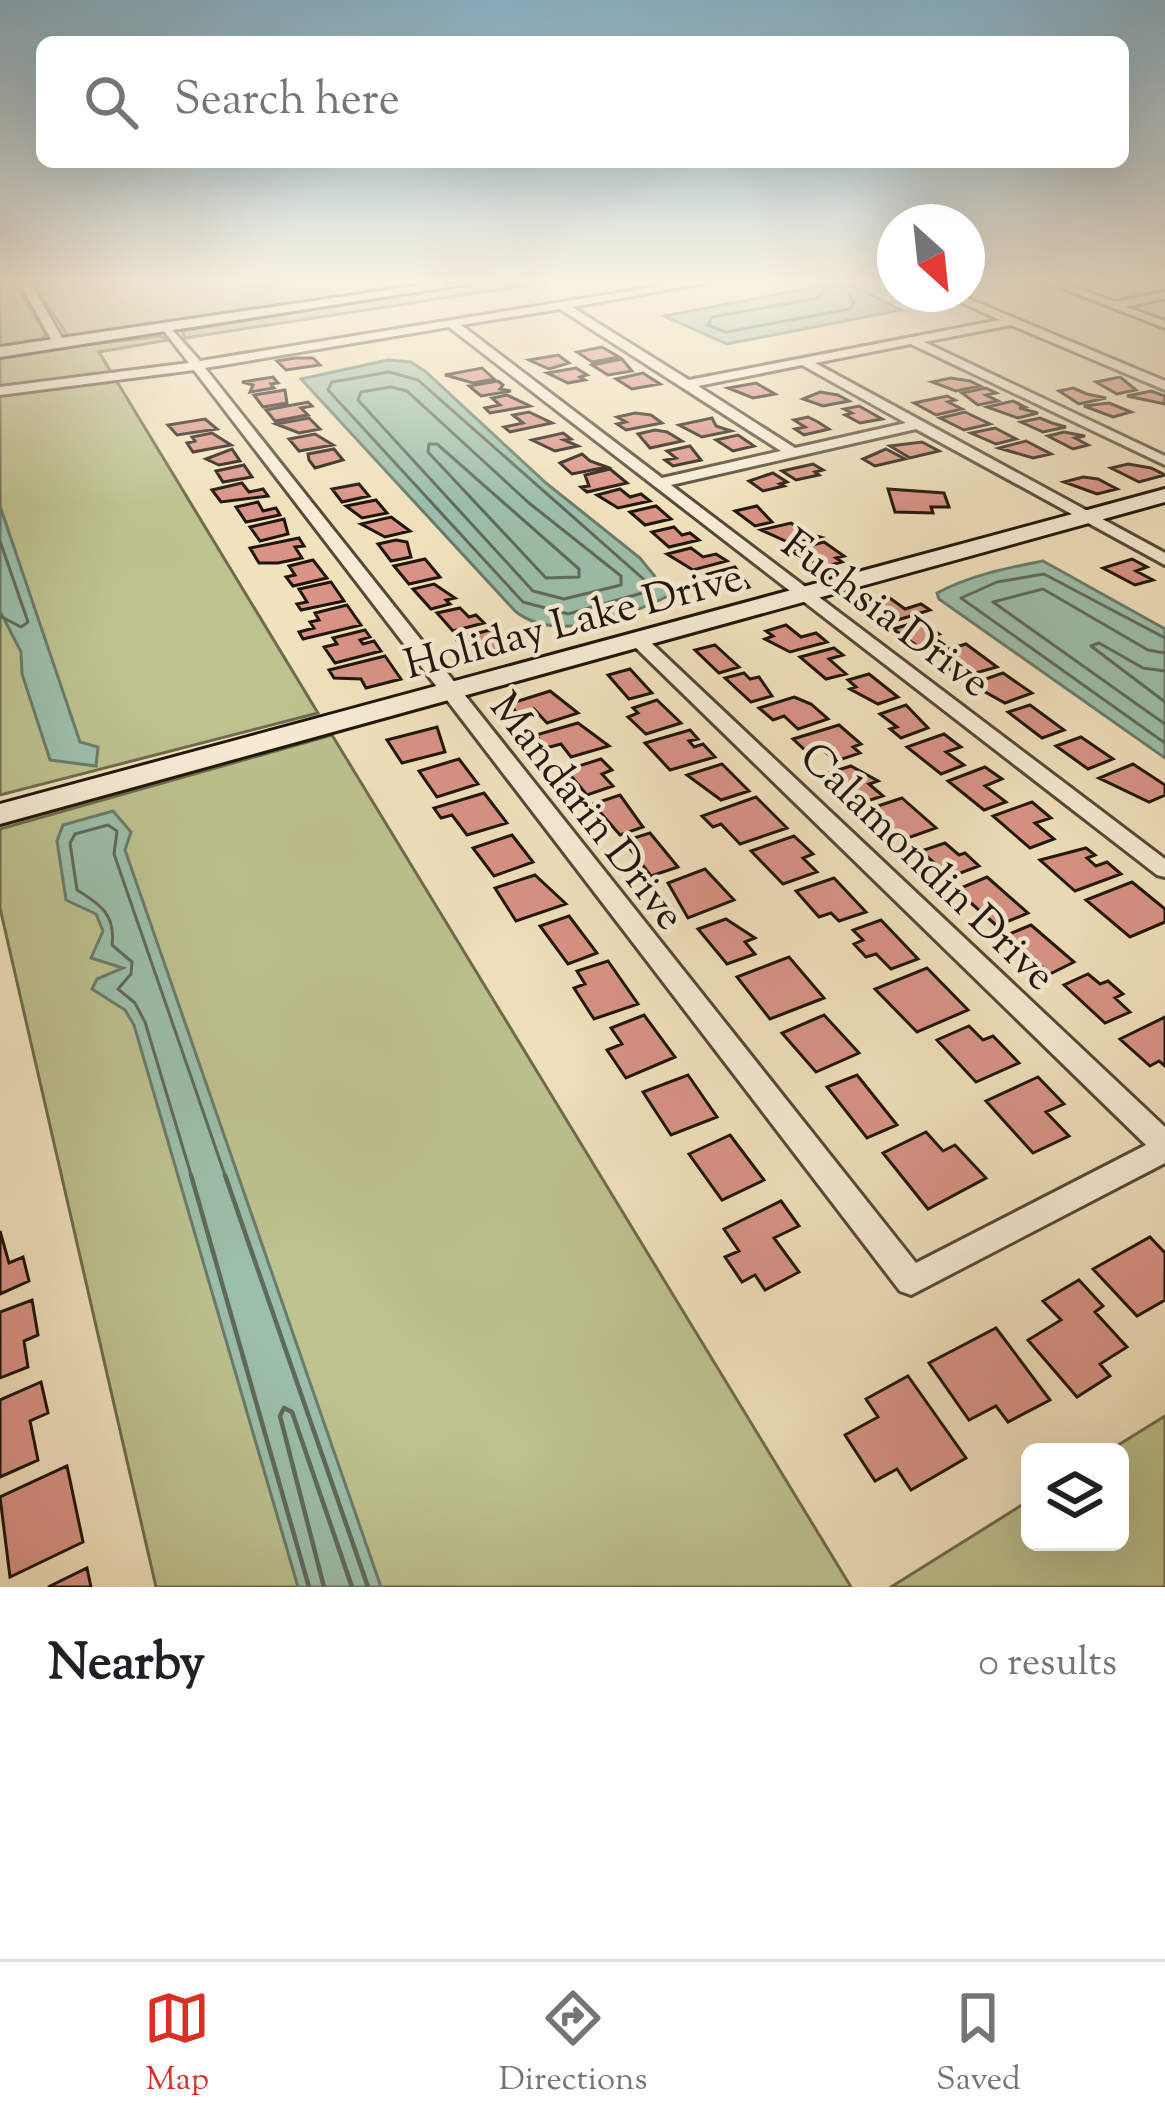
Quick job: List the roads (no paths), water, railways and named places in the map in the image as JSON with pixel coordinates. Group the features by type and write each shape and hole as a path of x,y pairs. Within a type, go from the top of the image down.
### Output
{"street":[{"name":"Mandarin Drive","path":"186,355 910,1281 1165,1147"},
{"path":"0,391 259,355"},
{"name":"Fuchsia Drive","path":"493,355 1165,870"},
{"path":"642,355 794,453"},
{"path":"689,384 837,355"},
{"path":"943,355 1165,461"},
{"path":"1092,355 1165,386"},
{"path":"803,362 1165,560"},
{"path":"659,483 919,424"},
{"name":"Holiday Lake Drive","path":"0,814 1165,495"},
{"name":"Calamondin Drive","path":"639,641 1165,1147"}],"water":[{"path":"388,360 411,362 426,372 546,483 640,558 670,595 613,618 571,626 531,621 515,611 301,379"},
{"path":"0,506 80,742 98,747 96,766 50,760 22,674 21,652 0,611"},
{"path":"1043,561 1165,629 1165,758 939,599 937,593 976,577"},
{"path":"113,811 131,832 125,850 381,1587 298,1587 134,1025 125,1010 92,989 97,979 123,968 91,958 103,931 96,914 66,900 57,841 63,825"}]}
